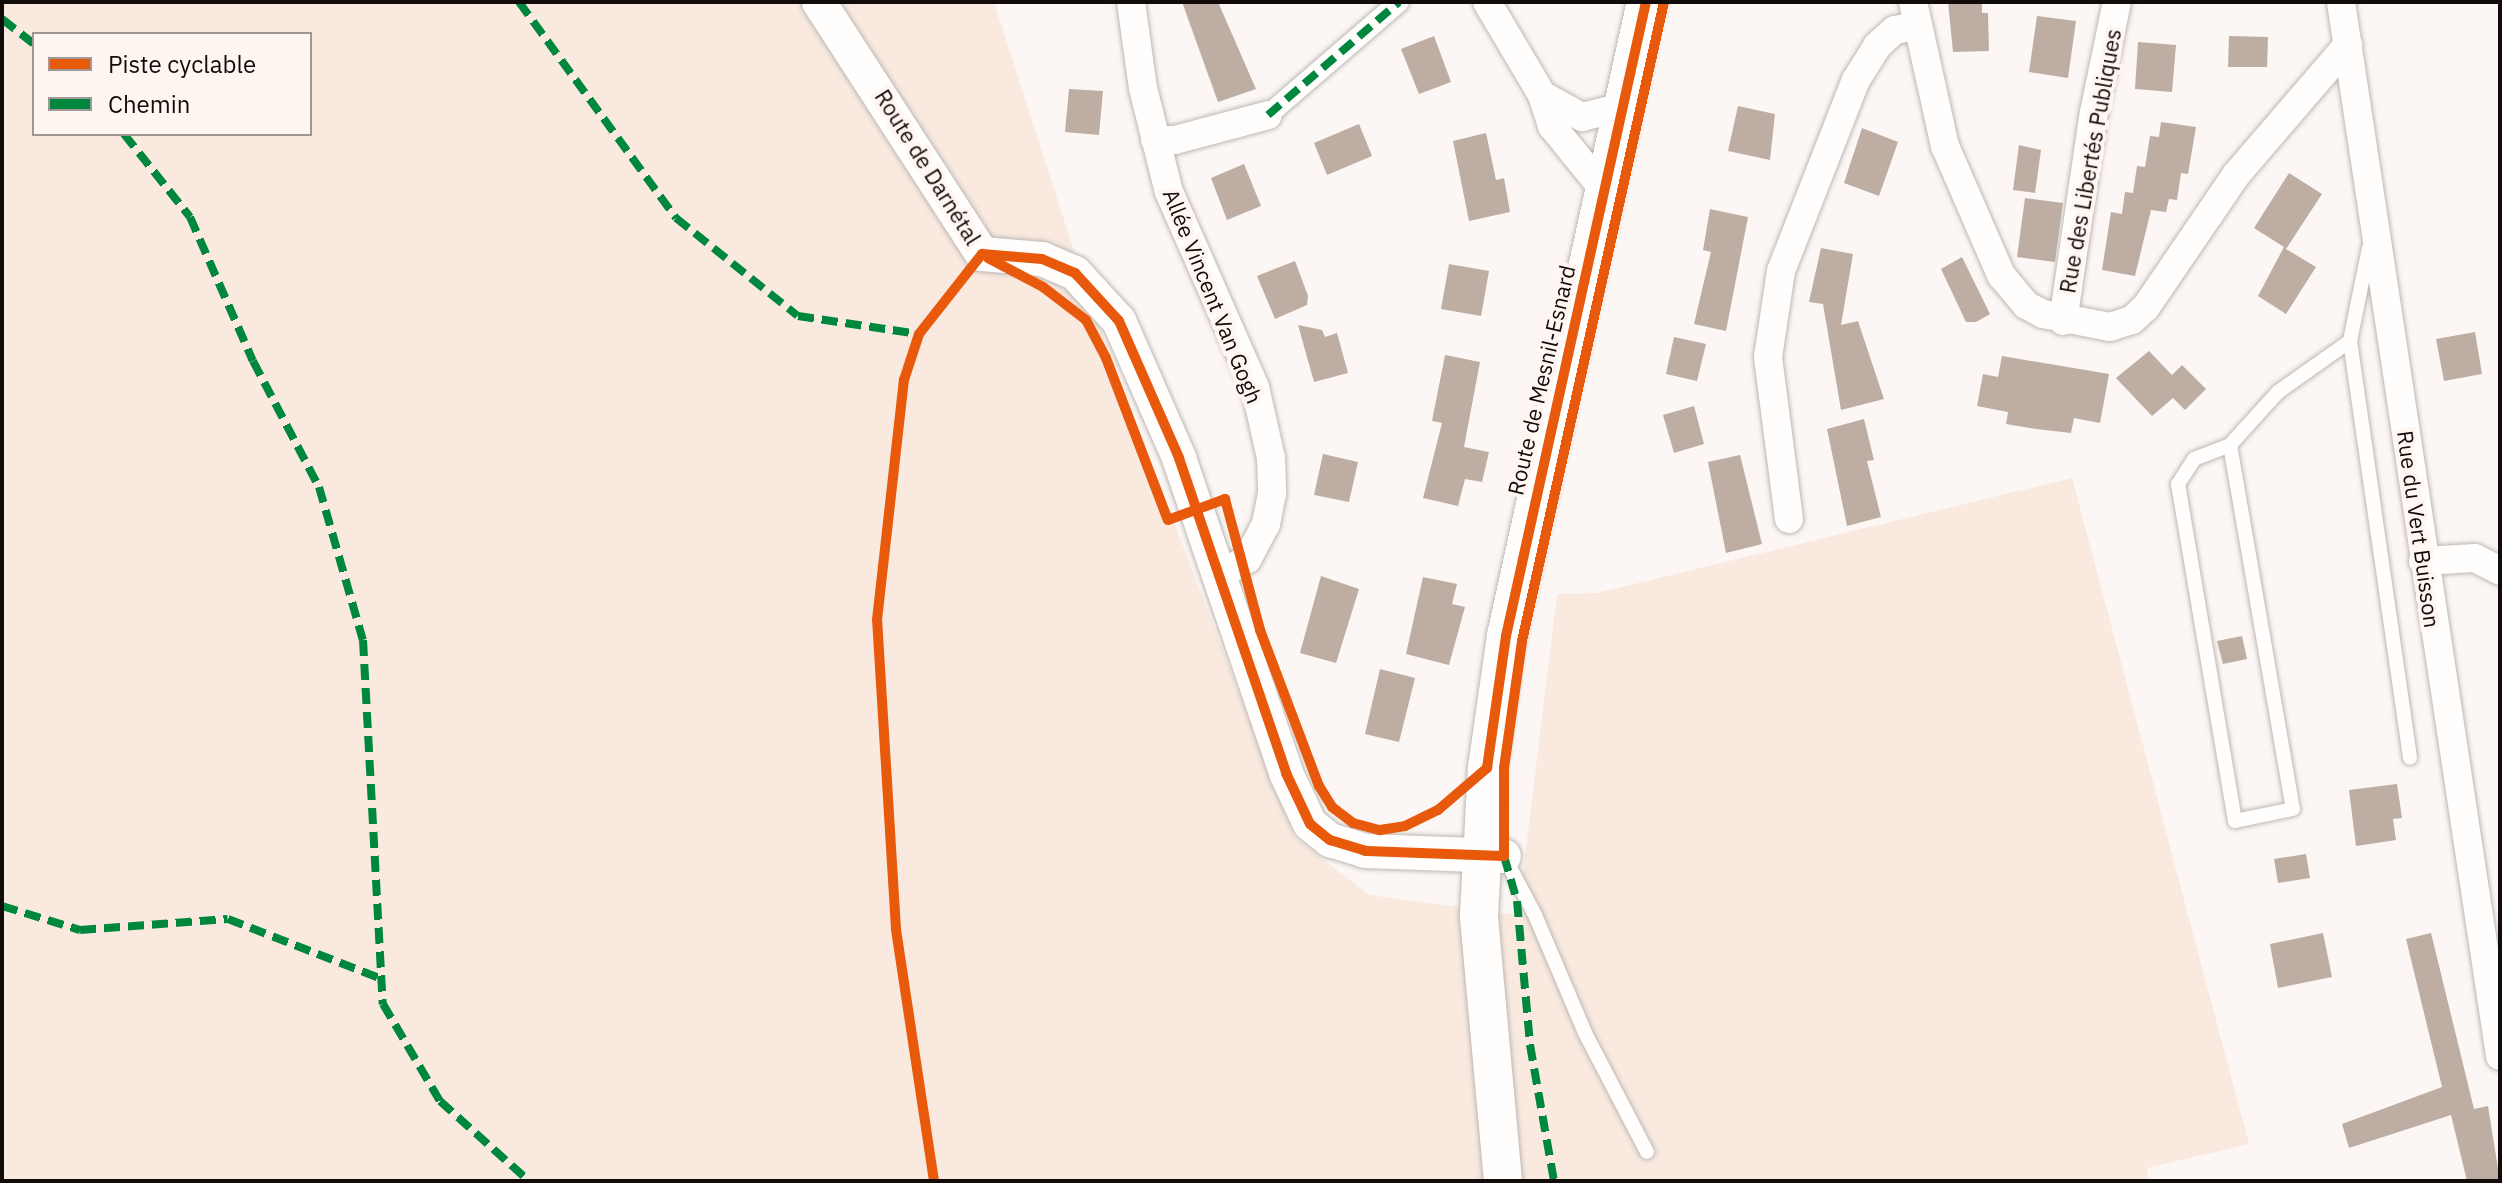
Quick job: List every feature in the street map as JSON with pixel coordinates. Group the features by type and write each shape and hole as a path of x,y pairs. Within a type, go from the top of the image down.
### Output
{"main road":[{"name":"Route de Mesnil-Esnard","path":"1492,855 1506,636 1646,2"},
{"name":"Route de Mesnil-Esnard","path":"1492,855 1522,641 1664,2"},
{"path":"1492,855 1490,1010 1503,1181"}],"street":[{"name":"Route de Darnétal","path":"819,2 982,254 1024,256 1061,266 1088,282 1109,304 1144,367 1222,574"},
{"name":"Allée Vincent Van Gogh","path":"1131,2 1155,140 1169,192 1255,387 1271,458 1272,493 1266,524 1247,559 1222,574"},
{"path":"1155,140 1175,140 1268,115 1399,2"},
{"path":"1487,2 1542,95 1552,126 1604,190"},
{"name":"Rue des Libertés Publiques","path":"2063,321 2094,112 2117,2"},
{"name":"Rue du Vert Buisson","path":"2341,2 2500,1056"},
{"path":"1789,519 1768,357 1781,271 1856,80 1877,46 1895,30 1914,14 1945,146 1994,263 2026,305 2063,321 2110,327 2140,315 2236,175 2348,45"},
{"path":"1542,95 1582,117 1622,107"},
{"path":"2423,561 2475,558 2500,571"},
{"path":"1222,574 1286,773 1310,824 1330,840 1365,851 1492,855"}],"lane":[{"path":"2374,220 2350,341 2410,758"},
{"path":"2230,445 2293,809 2235,821 2178,484 2194,459 2230,445 2278,392 2350,341"},
{"path":"1492,855 1535,915 1585,1033 1647,1152"}],"shaded area":[{"path":"2,2 994,2 1092,307 1294,837 1369,895 1518,915 1557,594 1597,593 2072,478 2249,1144 2147,1168 2149,1181 2,1181"}],"building":[{"path":"1182,2 1218,2 1256,89 1218,102"},
{"path":"1948,2 1982,2 1982,13 1988,13 1989,51 1953,52"},
{"path":"2037,16 2076,21 2068,78 2029,72"},
{"path":"1434,36 1451,82 1419,94 1401,49"},
{"path":"2229,36 2268,37 2267,67 2228,67"},
{"path":"2138,42 2176,45 2172,92 2135,89"},
{"path":"1069,89 1103,91 1099,135 1065,132"},
{"path":"1738,106 1775,114 1770,160 1728,151"},
{"path":"2161,122 2196,127 2188,174 2181,173 2177,200 2169,199 2166,212 2151,210 2135,276 2102,270 2111,212 2122,214 2125,192 2133,193 2137,166 2145,167 2150,136 2159,137"},
{"path":"1359,124 1372,156 1327,175 1314,143"},
{"path":"1862,128 1898,142 1879,196 1844,183"},
{"path":"1486,133 1496,180 1504,178 1510,212 1469,221 1453,141"},
{"path":"2019,145 2041,150 2035,193 2013,190"},
{"path":"1244,164 1261,206 1227,220 1211,178"},
{"path":"2289,173 2322,194 2286,249 2316,267 2286,314 2258,296 2284,247 2254,228"},
{"path":"2025,198 2063,203 2055,262 2017,257"},
{"path":"1710,209 1748,217 1726,331 1694,324 1711,252 1703,250"},
{"path":"1821,248 1853,254 1841,325 1858,321 1884,399 1841,410 1823,304 1809,302"},
{"path":"1962,257 1990,314 1976,322 1966,322 1941,269"},
{"path":"1295,261 1308,296 1307,305 1275,319 1257,276"},
{"path":"1449,264 1489,271 1481,316 1441,309"},
{"path":"1298,325 1322,330 1325,337 1337,333 1348,373 1314,382"},
{"path":"2475,332 2482,374 2444,381 2436,339"},
{"path":"1674,337 1706,344 1697,381 1666,374"},
{"path":"2149,351 2172,375 2182,365 2206,389 2185,410 2173,398 2152,416 2116,378"},
{"path":"1445,355 1480,362 1464,447 1489,452 1482,482 1465,479 1458,506 1423,498 1442,423 1432,421"},
{"path":"2002,356 2109,374 2100,423 2074,418 2071,433 2036,429 2006,424 2008,412 1977,406 1983,374 1998,377"},
{"path":"1694,406 1704,444 1674,453 1663,415"},
{"path":"1864,419 1874,460 1867,461 1881,517 1847,526 1827,429"},
{"path":"1323,454 1358,462 1349,502 1314,495"},
{"path":"1740,455 1762,544 1726,553 1708,462"},
{"path":"1321,576 1359,589 1336,663 1300,653"},
{"path":"1423,577 1457,584 1452,604 1465,607 1449,665 1406,654"},
{"path":"2242,636 2247,659 2223,664 2217,641"},
{"path":"1380,669 1415,678 1399,742 1365,734"},
{"path":"2397,784 2402,818 2393,819 2396,840 2356,846 2349,790"},
{"path":"2306,854 2310,878 2278,883 2274,859"},
{"path":"2323,933 2332,977 2278,988 2270,944"},
{"path":"2431,933 2474,1109 2488,1106 2500,1181 2467,1181 2451,1115 2349,1148 2342,1124 2442,1087 2406,939"}],"marked path":[{"path":"519,2 676,218 798,316 919,334"},
{"path":"1268,115 1399,2"},
{"path":"2,19 32,42"},
{"path":"126,136 190,217 253,361 319,487 363,640 383,1004 440,1101 529,1181"},
{"path":"1504,856 1517,901 1530,1045 1554,1181"},
{"path":"2,906 80,930 228,919 382,979"}],"cycle path":[{"path":"988,258 1043,287 1086,320 1106,358 1168,520 1225,499 1260,630 1319,786 1332,807 1353,823 1380,830 1405,826 1438,810 1487,768 1506,636 1646,2"},
{"path":"982,254 1042,259 1075,273 1119,321 1179,458 1286,773 1310,824 1330,840 1365,851 1504,856 1504,768 1522,641 1664,2"},
{"path":"934,1181 896,929 877,620 904,380 919,334 982,254"}]}
